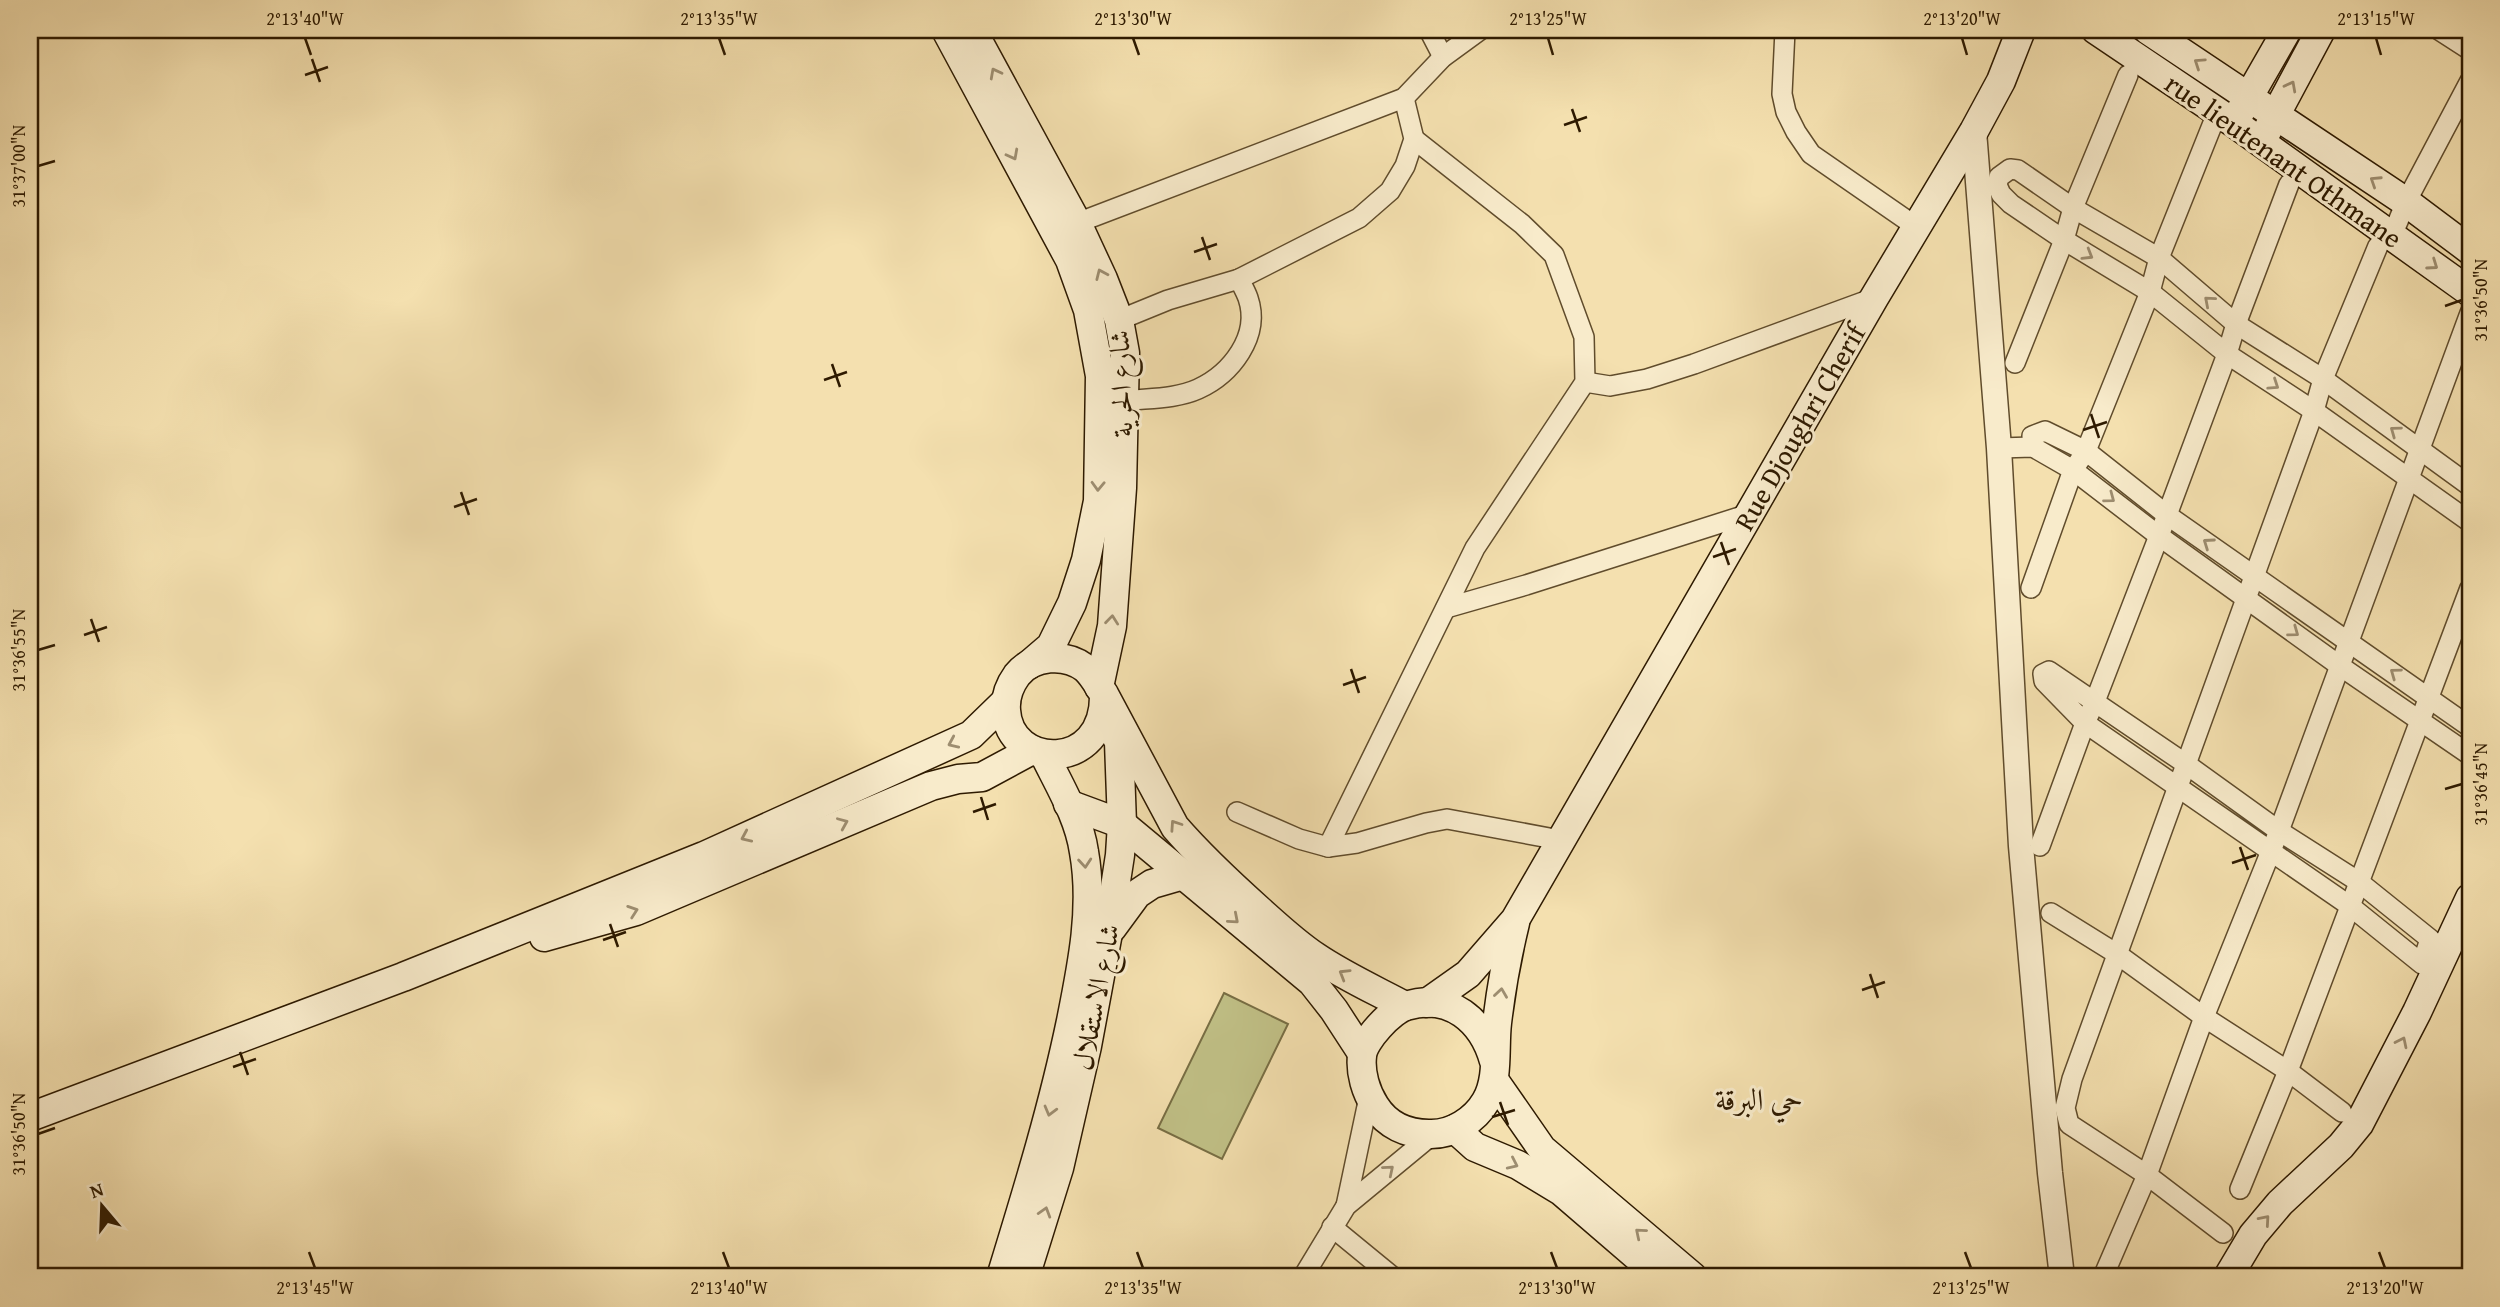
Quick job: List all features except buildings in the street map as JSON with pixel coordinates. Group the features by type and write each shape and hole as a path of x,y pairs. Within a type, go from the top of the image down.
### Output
{"main road":[{"name":"شارع الحرية","path":"967,30 1077,223 1119,320 1125,353 1122,488 1112,626 1102,698"},
{"name":"شارع الحرية","path":"967,30 1070,260 1088,310 1100,376 1097,501 1089,550 1072,603 1051,646 1030,664"},
{"path":"1998,30 2001,81"},
{"name":"Rue Djoughri Cherif","path":"1515,920 1874,298 1974,131 2001,81 2021,30"},
{"name":"rue lieutenant Othmane","path":"2096,30 2137,69 2260,143 2385,241 2470,292"},
{"path":"2223,123 2249,97 2287,30"},
{"path":"2260,143 2321,30"},
{"name":"rue lieutenant Othmane","path":"2159,33 2275,115 2406,202 2470,250"},
{"path":"1102,698 1096,731 1083,746 1066,754 1038,752 1020,741 1006,716 1010,686 1018,673 1030,664 1044,659 1071,660 1092,676 1175,827 1215,870 1292,939 1362,985 1416,1004 1446,1005 1464,1013 1479,1026 1489,1042 1494,1070 1542,1149 1693,1277"},
{"name":"شارع الاستقلال","path":"1025,1277 1059,1168 1087,1046 1120,855 1122,824 1119,742 1102,698"},
{"path":"30,1117 403,977 704,856 971,735 1006,701"},
{"path":"403,977 636,911 931,786 958,779 982,777 1038,752"},
{"name":"شارع الاستقلال","path":"1001,1277 1063,1060 1087,926 1084,851 1077,825 1038,752"},
{"path":"1068,804 1122,824 1311,982 1334,1010 1362,1053 1363,1076 1369,1097 1380,1113 1395,1126 1413,1133 1444,1132 1473,1117 1487,1101 1494,1070 1503,975 1515,920"},
{"path":"1108,933 1137,894 1152,884 1183,875"},
{"path":"2228,1277 2260,1227 2288,1195 2341,1146 2359,1124 2417,1012 2470,898"},
{"path":"1362,1053 1385,1019 1468,974 1515,920"},
{"path":"1444,1132 1518,1165 1561,1191 1661,1277"}],"street":[{"path":"1429,30 1443,57"},
{"path":"1077,223 1404,98 1443,57 1480,30"},
{"path":"1785,30 1782,94 1786,112 1796,132 1811,154 1918,228"},
{"path":"2439,30 2470,50"},
{"path":"2015,363 2064,240 2073,208 2137,69 2159,33"},
{"path":"2223,1233 2147,1175 2069,1124 2065,1108 2072,1079 2314,411 2323,379 2385,241 2470,81"},
{"path":"1119,320 1168,300 1239,279 1359,218 1390,191 1405,166 1414,139 1404,98"},
{"path":"2031,588 2073,470 2087,451 2150,292 2159,258 2223,123"},
{"path":"1974,131 1999,449 2021,846 2062,1277"},
{"path":"1328,847 1475,548 1585,382 1584,337 1553,255 1522,224 1414,139"},
{"path":"2470,486 2323,379 2236,324 2159,258 2073,208 2018,170 2010,169 1999,177 1997,186 2011,204 2150,292 2227,354 2314,411 2470,522"},
{"path":"2040,846 2084,723 2094,704 2167,515 2289,184"},
{"path":"1124,401 1172,396 1198,389 1223,375 1243,348 1251,326 1249,299 1239,279"},
{"path":"1585,382 1610,386 1647,379 1874,298"},
{"path":"2103,1277 2147,1175 2204,1017 2279,831 2470,313"},
{"path":"2033,447 2032,436 2045,431 2087,451 2167,515 2470,727"},
{"path":"1999,449 2033,447 2073,470 2159,536 2340,666 2470,755"},
{"path":"1446,608 1749,514"},
{"path":"2240,1188 2288,1071 2470,589"},
{"path":"2052,672 2094,704 2186,764 2279,831 2359,882 2430,939 2421,964 2350,906 2271,849 2084,723 2044,681 2043,674 2052,672"},
{"path":"2013,683 2044,681"},
{"path":"1237,813 1299,839 1328,847 1357,843 1447,819 1560,840"},
{"path":"2051,913 2117,954 2204,1017 2288,1071 2342,1112"},
{"path":"1346,1206 1369,1097"},
{"path":"1303,1277 1346,1206 1444,1132"},
{"path":"1332,1227 1393,1277"}],"green space":[{"path":"1224,993 1288,1024 1222,1159 1158,1128"}],"district":[{"name":"حي البرقة","path":"1759,1099"}]}
